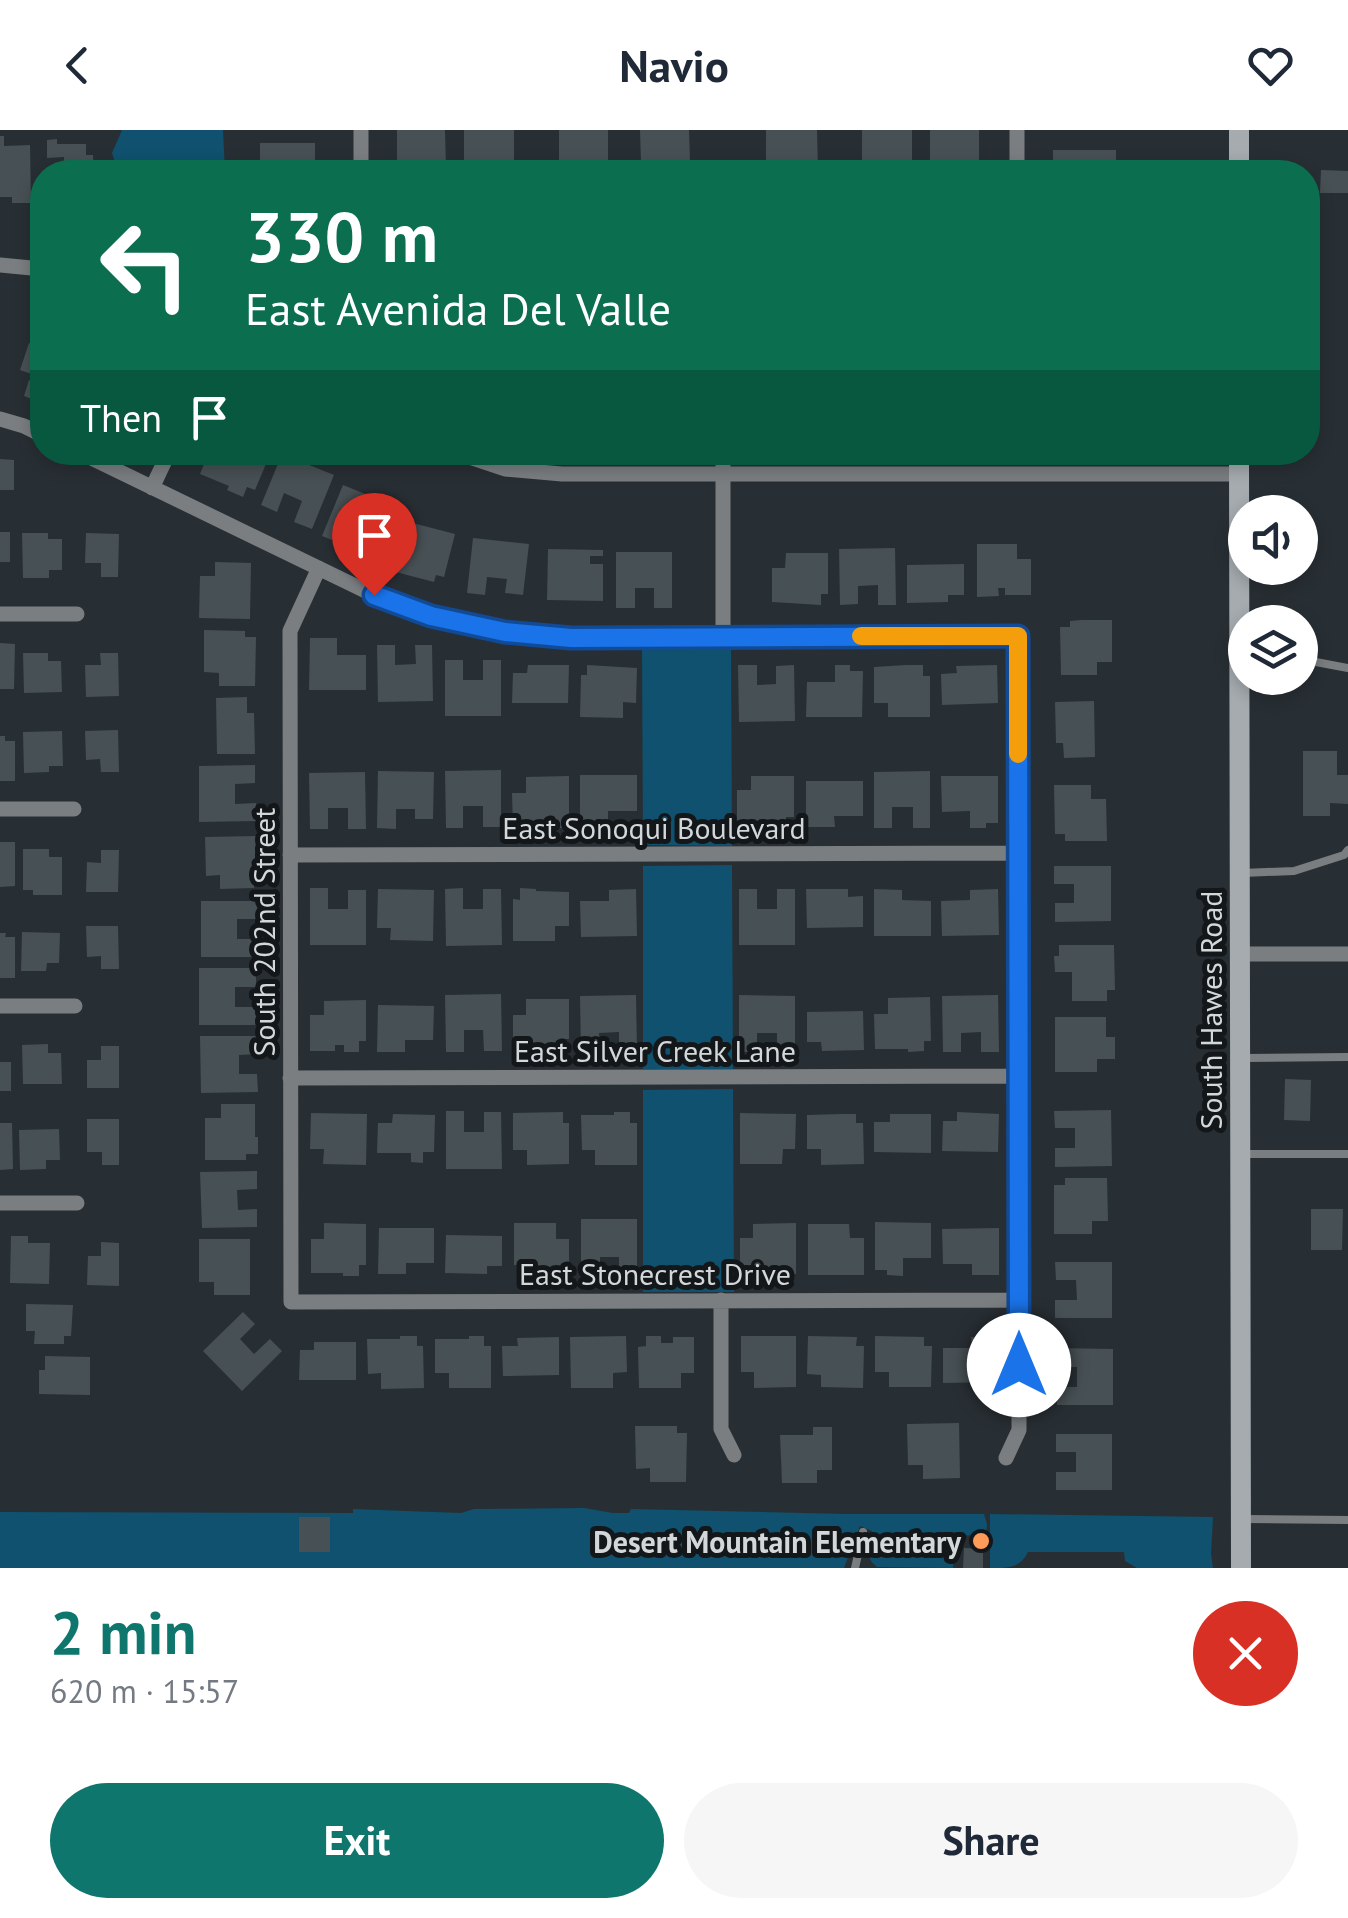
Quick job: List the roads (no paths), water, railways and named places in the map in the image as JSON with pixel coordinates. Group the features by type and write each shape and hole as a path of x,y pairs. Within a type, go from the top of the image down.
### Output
{"main road":[{"path":"1239,130 1239,160"},
{"name":"South Hawes Road","path":"1239,465 1241,605"},
{"name":"South Hawes Road","path":"1241,1568 1242,695"}],"street":[{"path":"360,130 361,160"},
{"path":"1017,130 1017,160"},
{"path":"0,265 30,269"},
{"path":"0,420 30,429"},
{"path":"105,465 374,595 431,616 505,632 571,638 1018,636 1019,1430 1006,1458"},
{"path":"152,488 163,465"},
{"path":"493,465 543,472 723,474 1145,465"},
{"path":"723,465 723,637"},
{"name":"South 202nd Street","path":"291,1302 290,631 319,568"},
{"path":"0,614 76,614"},
{"path":"0,809 74,809"},
{"name":"East Sonoqui Boulevard","path":"290,855 1018,853"},
{"path":"1240,954 1348,954"},
{"path":"0,1006 75,1006"},
{"name":"East Silver Creek Lane","path":"290,1078 1019,1076"},
{"path":"0,1202 76,1202"},
{"path":"721,1300 721,1429 734,1455"},
{"name":"East Stonecrest Drive","path":"291,1302 1019,1300"}],"lane":[{"path":"1318,662 1348,668"},
{"path":"1240,873 1294,871 1344,855 1348,850"},
{"path":"1240,1058 1348,1058"},
{"path":"1240,1154 1348,1154"},
{"path":"1240,1519 1348,1520"},
{"path":"855,1568 863,1532"}],"place":[{"name":"Desert Mountain Elementary","path":"981,1541"}]}
